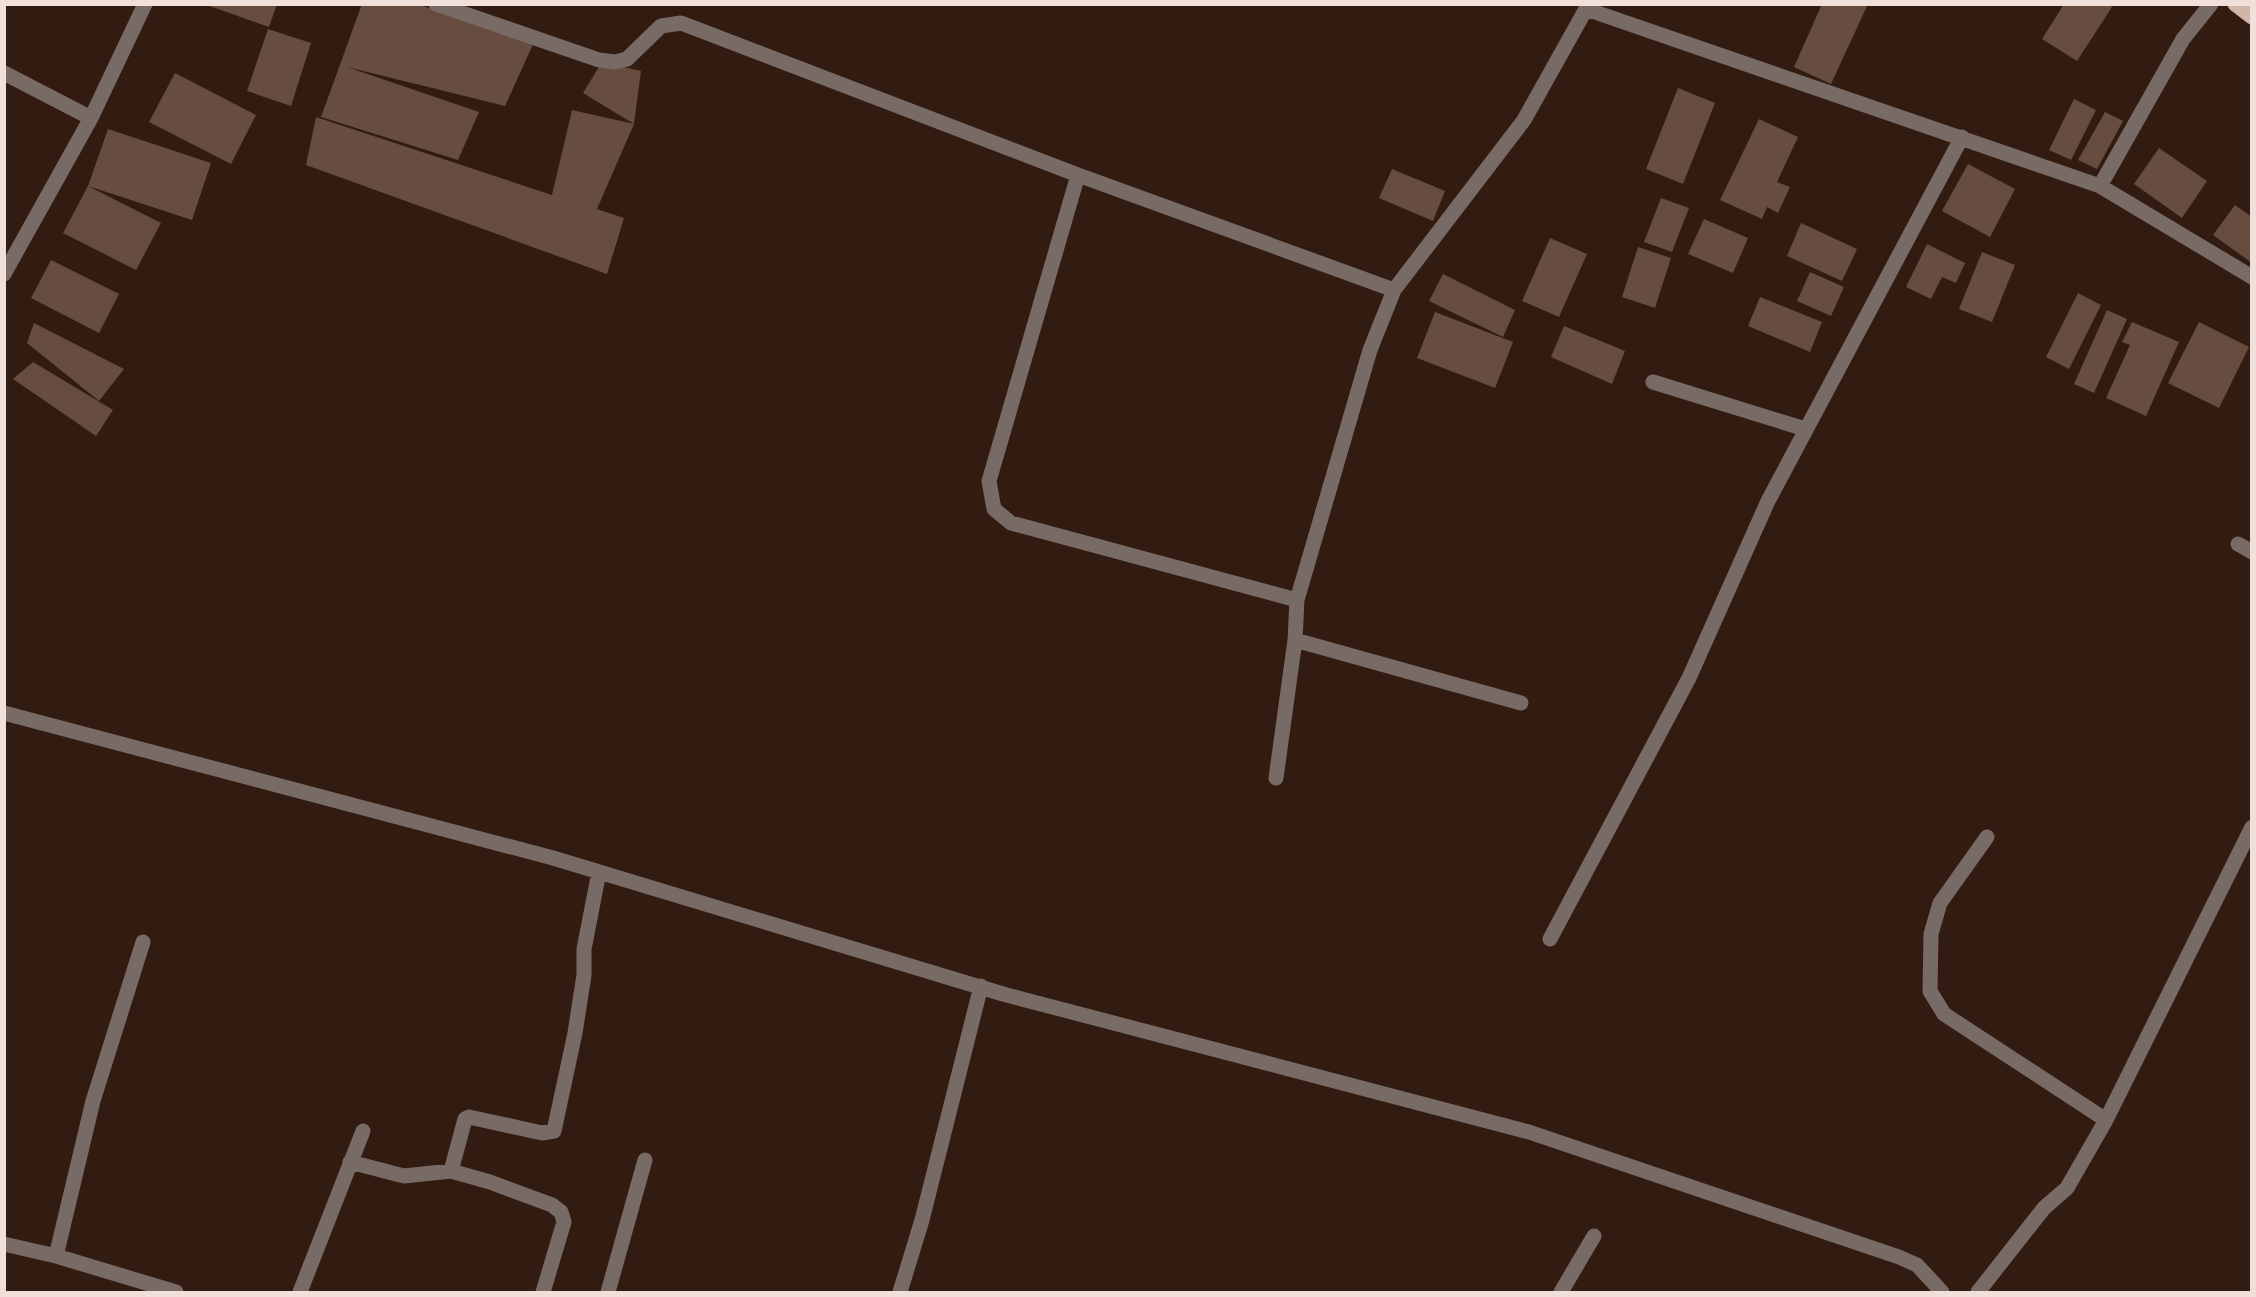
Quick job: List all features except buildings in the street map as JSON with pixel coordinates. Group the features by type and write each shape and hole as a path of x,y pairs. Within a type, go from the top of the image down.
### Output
{"main road":[{"path":"2235,4 2252,16"}],"street":[{"path":"4,274 91,118 145,4"},
{"path":"436,4 599,60 615,62 627,59 661,26 681,24 1078,175 1394,290"},
{"path":"2100,186 2183,39 2211,4"},
{"path":"1276,778 1295,640 1297,600 1370,350 1394,290 1524,120 1582,7 2100,186 2252,277"},
{"path":"4,73 91,118"},
{"path":"1550,939 1689,678 1768,501 1962,137"},
{"path":"1078,175 989,481 994,509 1011,523 1297,600"},
{"path":"1653,382 1805,429"},
{"path":"1295,640 1521,703"},
{"path":"4,713 599,872 981,986 1529,1132 1899,1257 1917,1265 1942,1293"},
{"path":"1978,1293 1992,1271 2044,1208 2067,1188 2106,1120 2252,826"},
{"path":"1987,837 1940,903 1931,934 1930,991 1944,1014 2106,1120"},
{"path":"451,1171 465,1119 469,1117 542,1133 554,1131 575,1033 584,975 585,949 599,872"},
{"path":"56,1256 93,1101 143,942"},
{"path":"900,1293 922,1220 981,986"},
{"path":"300,1293 363,1131"},
{"path":"608,1293 645,1160"},
{"path":"350,1162 404,1176 451,1171 490,1182 552,1206 561,1212 564,1222 543,1293"},
{"path":"1561,1293 1594,1236"},
{"path":"5,1247 56,1256 176,1293"}]}
